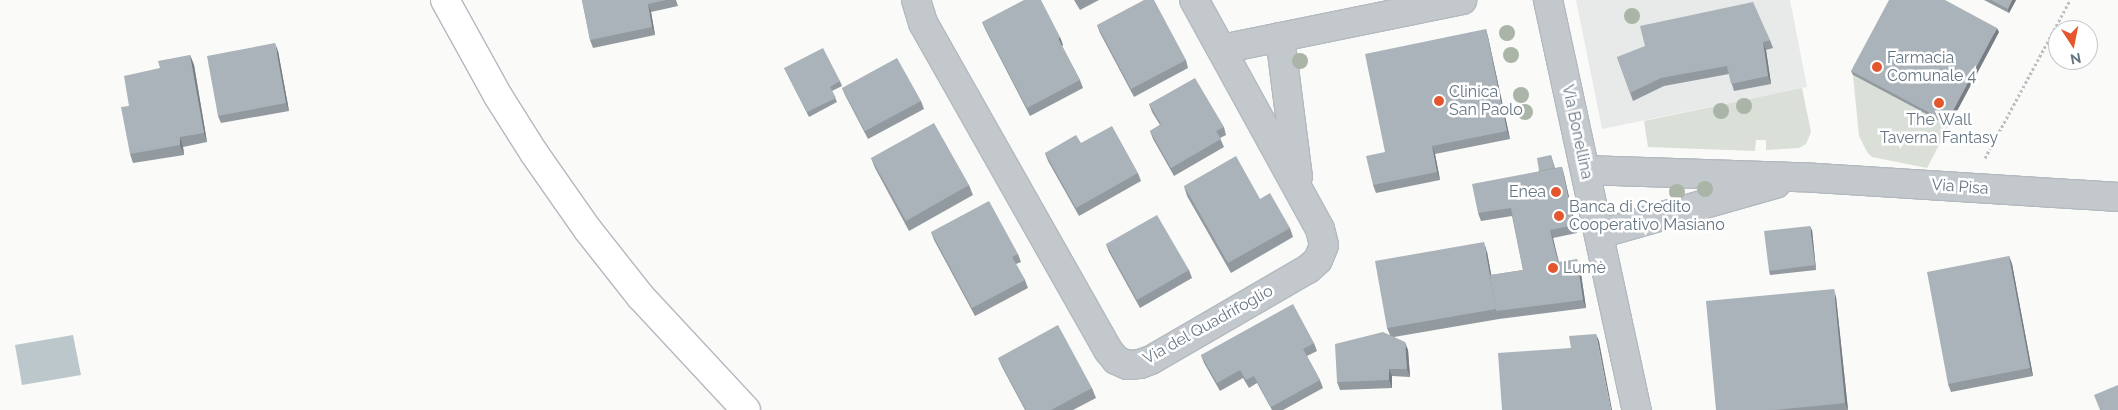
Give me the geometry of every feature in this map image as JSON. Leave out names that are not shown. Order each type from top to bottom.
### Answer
[{"type":"main road","points":[[445,0],[498,96],[534,154],[588,230],[640,297],[746,410]]},
{"type":"street","name":"Via del Quadrifoglio","points":[[916,0],[923,23],[1108,350],[1116,360],[1127,365],[1140,364],[1151,360],[1313,265],[1322,254],[1324,246],[1320,229],[1194,0]]},
{"type":"street","points":[[1222,49],[1462,0]]},
{"type":"street","name":"Via Bonellina","points":[[1548,0],[1637,410]]},
{"type":"street","points":[[1280,37],[1301,194]]},
{"type":"street","name":"Via Pisa","points":[[1585,170],[1801,177],[2118,197]]},
{"type":"street","name":"Via Pisa","points":[[1599,234],[1801,177]]},
{"type":"path","points":[[1969,188],[2070,0]]},
{"type":"shaded area","points":[[1576,0],[1790,0],[1807,87],[1602,129]]},
{"type":"shaded area","points":[[1853,75],[1949,126],[1927,168],[1872,157],[1867,152],[1859,136]]},
{"type":"shaded area","points":[[1802,88],[1811,132],[1806,144],[1799,148],[1766,150],[1766,140],[1756,140],[1755,151],[1648,147],[1644,121]]},
{"type":"shaded area","points":[[73,335],[81,375],[22,385],[15,345]]},
{"type":"building","points":[[582,0],[666,0],[648,4],[652,27],[590,40]]},
{"type":"building","points":[[1024,0],[1041,0],[1080,80],[1027,108],[982,22]]},
{"type":"building","points":[[1144,0],[1154,0],[1186,60],[1131,89],[1097,25]]},
{"type":"building","points":[[1889,0],[1945,0],[1997,28],[1947,122],[1851,71]]},
{"type":"building","points":[[1991,0],[2012,0],[2008,9]]},
{"type":"building","points":[[1753,2],[1770,40],[1763,42],[1768,76],[1731,84],[1727,66],[1661,78],[1630,93],[1617,57],[1645,46],[1640,26]]},
{"type":"building","name":"Clinica San Paolo","points":[[1486,29],[1507,131],[1432,146],[1437,172],[1373,185],[1366,156],[1385,152],[1365,54]]},
{"type":"building","points":[[275,43],[286,103],[218,116],[207,56]]},
{"type":"building","points":[[823,48],[840,81],[830,87],[836,98],[807,112],[784,68]]},
{"type":"building","points":[[190,55],[204,133],[180,137],[180,145],[130,154],[121,107],[129,106],[124,76],[160,68],[158,61]]},
{"type":"building","points":[[897,58],[921,101],[865,131],[842,88]]},
{"type":"building","points":[[1195,78],[1224,127],[1216,131],[1221,139],[1171,168],[1150,131],[1161,124],[1149,104]]},
{"type":"building","points":[[934,123],[969,185],[906,221],[871,158]]},
{"type":"building","points":[[1112,126],[1138,173],[1076,208],[1045,153],[1076,135],[1081,143]]},
{"type":"building","points":[[1551,155],[1554,168],[1539,171],[1537,158]]},
{"type":"building","points":[[1236,156],[1260,199],[1270,193],[1290,228],[1228,263],[1184,186]]},
{"type":"building","points":[[1562,167],[1574,225],[1550,230],[1558,262],[1577,259],[1583,300],[1496,311],[1490,275],[1523,270],[1511,208],[1478,213],[1472,184]]},
{"type":"building","points":[[989,201],[1018,254],[1012,257],[1025,280],[972,308],[931,232]]},
{"type":"building","points":[[1157,215],[1189,270],[1137,300],[1106,244]]},
{"type":"building","points":[[1810,226],[1815,265],[1769,271],[1764,231]]},
{"type":"building","points":[[1484,242],[1496,309],[1387,328],[1375,261]]},
{"type":"building","points":[[2009,256],[2030,368],[1948,384],[1927,272]]},
{"type":"building","points":[[1834,289],[1845,403],[1775,410],[1716,410],[1706,301]]},
{"type":"building","points":[[1293,304],[1314,343],[1303,349],[1320,380],[1271,407],[1254,376],[1246,380],[1240,370],[1217,383],[1201,355]]},
{"type":"building","points":[[1058,325],[1092,388],[1051,410],[1026,410],[998,358]]},
{"type":"building","points":[[1383,332],[1405,342],[1407,369],[1389,369],[1389,380],[1337,382],[1335,344]]},
{"type":"building","points":[[1596,334],[1611,410],[1502,410],[1498,353],[1571,348],[1569,336]]},
{"type":"building","points":[[2118,385],[2118,410],[2100,410],[2094,395]]},
{"type":"place","name":"Farmacia Comunale 4","points":[[1877,67]]},
{"type":"place","name":"Clinica San Paolo","points":[[1439,101]]},
{"type":"place","name":"The Wall Taverna Fantasy","points":[[1939,103]]},
{"type":"place","name":"Enea","points":[[1556,192]]},
{"type":"place","name":"Banca di Credito Cooperativo Masiano","points":[[1559,216]]},
{"type":"place","name":"Lumè","points":[[1553,268]]}]
